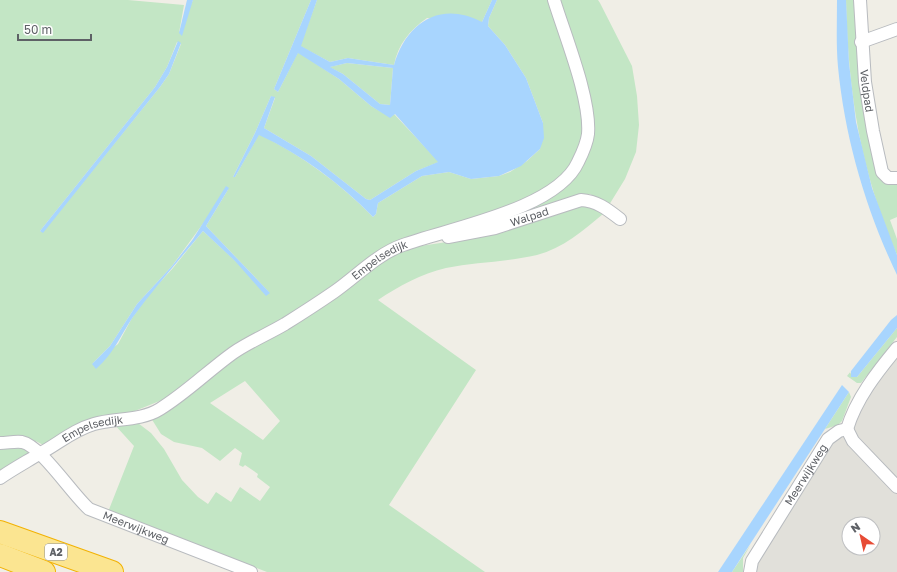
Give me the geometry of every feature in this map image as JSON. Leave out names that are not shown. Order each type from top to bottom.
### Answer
[{"type":"highway","name":"A2","points":[[0,532],[112,572]]},
{"type":"highway","name":"A2","points":[[0,555],[44,572]]},
{"type":"street","name":"Empelsedijk","points":[[0,478],[16,466],[41,454],[71,433],[95,424],[158,411],[235,351],[285,324],[336,291],[375,260],[401,245],[477,222],[543,196],[565,180],[578,163],[588,136],[587,110],[554,0]]},
{"type":"street","name":"Veldpad","points":[[860,0],[864,82],[873,131],[882,172],[893,178]]},
{"type":"street","points":[[861,42],[897,29]]},
{"type":"street","name":"Walpad","points":[[433,236],[448,237],[495,228],[581,200],[592,201],[603,206],[620,219]]},
{"type":"street","points":[[897,348],[878,370],[851,416],[847,429],[853,441],[897,487]]},
{"type":"street","name":"Meerwijkweg","points":[[750,572],[752,561],[828,439],[838,431],[847,429]]},
{"type":"street","points":[[0,443],[22,442],[41,454]]},
{"type":"street","name":"Meerwijkweg","points":[[41,454],[77,498],[89,509],[251,572]]},
{"type":"shaded area","points":[[897,348],[897,572],[753,572],[842,424]]},
{"type":"green space","points":[[0,0],[128,0],[184,5],[179,33],[193,0],[311,0],[274,89],[278,92],[298,52],[339,79],[371,106],[390,117],[394,114],[439,162],[416,171],[370,200],[366,199],[311,156],[264,128],[275,98],[271,96],[255,133],[233,177],[235,177],[259,134],[290,151],[334,181],[373,217],[376,214],[378,203],[422,176],[449,172],[471,179],[499,176],[510,172],[527,161],[540,149],[543,123],[526,78],[505,45],[488,26],[489,18],[497,0],[551,0],[583,101],[584,136],[569,171],[527,200],[425,233],[342,279],[162,400],[46,447],[30,439],[0,437]],"holes":[[[177,42],[181,44],[169,74],[160,87],[43,232],[40,231],[155,87],[167,67]],[[229,188],[206,226],[270,293],[203,231],[151,292],[132,318],[118,344],[92,364],[110,346],[137,304],[172,266]]]},
{"type":"green space","points":[[317,0],[492,0],[482,22],[427,18],[415,27],[406,38],[398,50],[394,65],[348,58],[330,62],[300,46]]},
{"type":"green space","points":[[559,0],[598,0],[632,66],[637,96],[639,125],[636,152],[625,179],[609,205],[590,194],[576,195],[540,209],[496,221],[543,202],[561,190],[579,172],[589,145]]},
{"type":"green space","points":[[846,0],[857,0],[878,172],[897,181],[897,217],[890,220],[897,239],[897,255],[884,223],[874,192],[858,130],[850,67]]},
{"type":"green space","points":[[347,63],[393,68],[390,105],[380,104],[343,74],[329,67]]},
{"type":"green space","points":[[588,203],[603,214],[572,238],[546,252],[503,261],[446,268],[410,281],[378,300],[476,370],[389,505],[485,572],[267,572],[108,512],[134,446],[114,424],[134,420],[151,433],[164,449],[182,480],[198,497],[208,504],[216,492],[231,502],[240,487],[260,501],[270,487],[257,477],[258,474],[245,465],[243,467],[239,465],[242,453],[235,448],[220,461],[202,448],[174,442],[161,434],[151,418],[253,345],[383,259],[407,248],[467,239]],"holes":[[[245,381],[280,421],[263,440],[210,403]]]},
{"type":"green space","points":[[897,328],[897,337],[861,383],[857,383],[847,376],[851,371],[850,373],[857,377]]},
{"type":"green space","points":[[849,392],[851,397],[842,421],[838,425],[825,429]]},
{"type":"green space","points":[[18,445],[28,451],[30,456],[0,474],[0,447]]},
{"type":"green space","points":[[751,544],[743,558],[743,572],[732,572]]},
{"type":"water","points":[[187,0],[193,0],[182,36],[179,33]]},
{"type":"water","points":[[311,0],[317,0],[301,46],[330,62],[348,58],[394,65],[407,37],[416,27],[427,20],[439,15],[452,14],[467,16],[482,22],[492,0],[497,0],[489,18],[488,26],[505,45],[526,78],[543,123],[544,138],[540,149],[521,166],[499,176],[471,179],[449,172],[422,176],[378,203],[376,214],[373,217],[334,181],[290,151],[259,135],[235,177],[233,177],[255,133],[271,96],[275,97],[264,128],[311,156],[366,199],[370,200],[416,171],[438,162],[395,114],[390,118],[371,106],[339,79],[298,53],[278,92],[274,89]],"holes":[[[347,63],[393,68],[390,105],[380,104],[343,74],[330,67]]]},
{"type":"water","points":[[837,0],[846,0],[849,63],[856,122],[872,188],[897,255],[897,275],[876,225],[858,174],[846,121],[838,67]]},
{"type":"water","points":[[178,41],[181,43],[169,74],[160,87],[43,233],[40,231],[155,87],[167,67]]},
{"type":"water","points":[[226,186],[229,188],[206,226],[270,293],[266,296],[235,261],[203,231],[141,306],[113,350],[103,363],[96,369],[92,364],[110,346],[137,304],[172,266],[193,239]]},
{"type":"water","points":[[897,315],[897,328],[857,377],[851,377],[851,371],[891,320]]},
{"type":"water","points":[[842,385],[849,392],[732,572],[718,572]]}]
